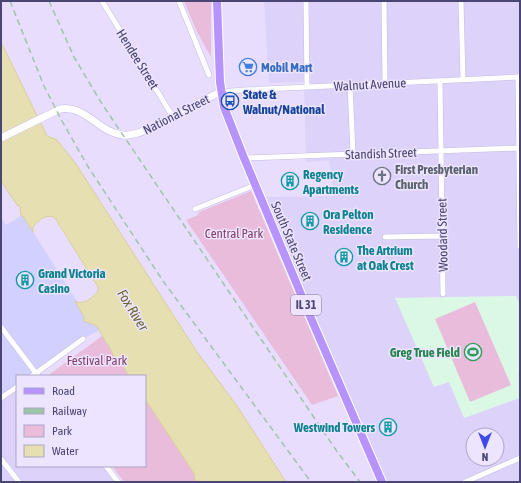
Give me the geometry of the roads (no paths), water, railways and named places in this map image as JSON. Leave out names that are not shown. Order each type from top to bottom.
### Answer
[{"type":"main road","name":"South State Street","points":[[217,1],[221,92],[224,107],[255,185],[382,482]]},
{"type":"street","name":"Hendee Street","points":[[102,1],[173,117]]},
{"type":"street","points":[[179,1],[209,75]]},
{"type":"street","points":[[306,1],[307,87]]},
{"type":"street","points":[[384,1],[386,83]]},
{"type":"street","points":[[461,1],[463,80]]},
{"type":"street","points":[[519,77],[520,247]]},
{"type":"street","name":"Walnut Avenue","points":[[221,92],[232,90],[519,77]]},
{"type":"street","name":"Woodard Street","points":[[440,81],[443,294]]},
{"type":"street","points":[[350,85],[352,154]]},
{"type":"street","name":"National Street","points":[[1,138],[60,109],[67,108],[79,111],[112,133],[127,136],[145,131],[221,92]]},
{"type":"street","name":"Standish Street","points":[[244,158],[519,148]]},
{"type":"street","points":[[195,209],[255,185]]},
{"type":"street","points":[[386,238],[442,236]]},
{"type":"street","points":[[1,327],[35,375],[82,339]]},
{"type":"street","points":[[1,398],[16,387]]},
{"type":"street","points":[[464,482],[475,480],[520,458]]},
{"type":"street","points":[[1,459],[19,482]]},
{"type":"street","points":[[107,467],[118,482]]},
{"type":"water","name":"Fox River","points":[[1,42],[47,136],[57,140],[76,164],[197,352],[237,406],[286,482],[198,482],[194,479],[195,475],[146,401],[146,375],[128,375],[122,364],[114,356],[97,326],[84,321],[84,317],[75,301],[81,303],[88,300],[98,291],[98,287],[55,218],[49,216],[43,218],[33,227],[33,232],[23,216],[21,216],[20,206],[17,205],[1,181]]},
{"type":"railway","points":[[10,1],[44,86],[87,165],[163,281],[311,482]]},
{"type":"railway","points":[[49,1],[74,57],[102,104],[336,450],[360,482]]},
{"type":"place","name":"Mobil Mart","points":[[248,67]]},
{"type":"place","name":"State & Walnut/National","points":[[230,101]]},
{"type":"place","name":"First Presbyterian Church","points":[[382,176]]},
{"type":"place","name":"Regency Apartments","points":[[290,181]]},
{"type":"place","name":"Ora Pelton Residence","points":[[310,221]]},
{"type":"place","name":"The Artrium at Oak Crest","points":[[344,257]]},
{"type":"place","name":"Grand Victoria Casino","points":[[25,280]]},
{"type":"place","name":"Greg True Field","points":[[473,352]]},
{"type":"place","name":"Westwind Towers","points":[[388,427]]},
{"type":"park label","name":"Central Park","points":[[234,233]]},
{"type":"park label","name":"Festival Park","points":[[97,360]]}]
